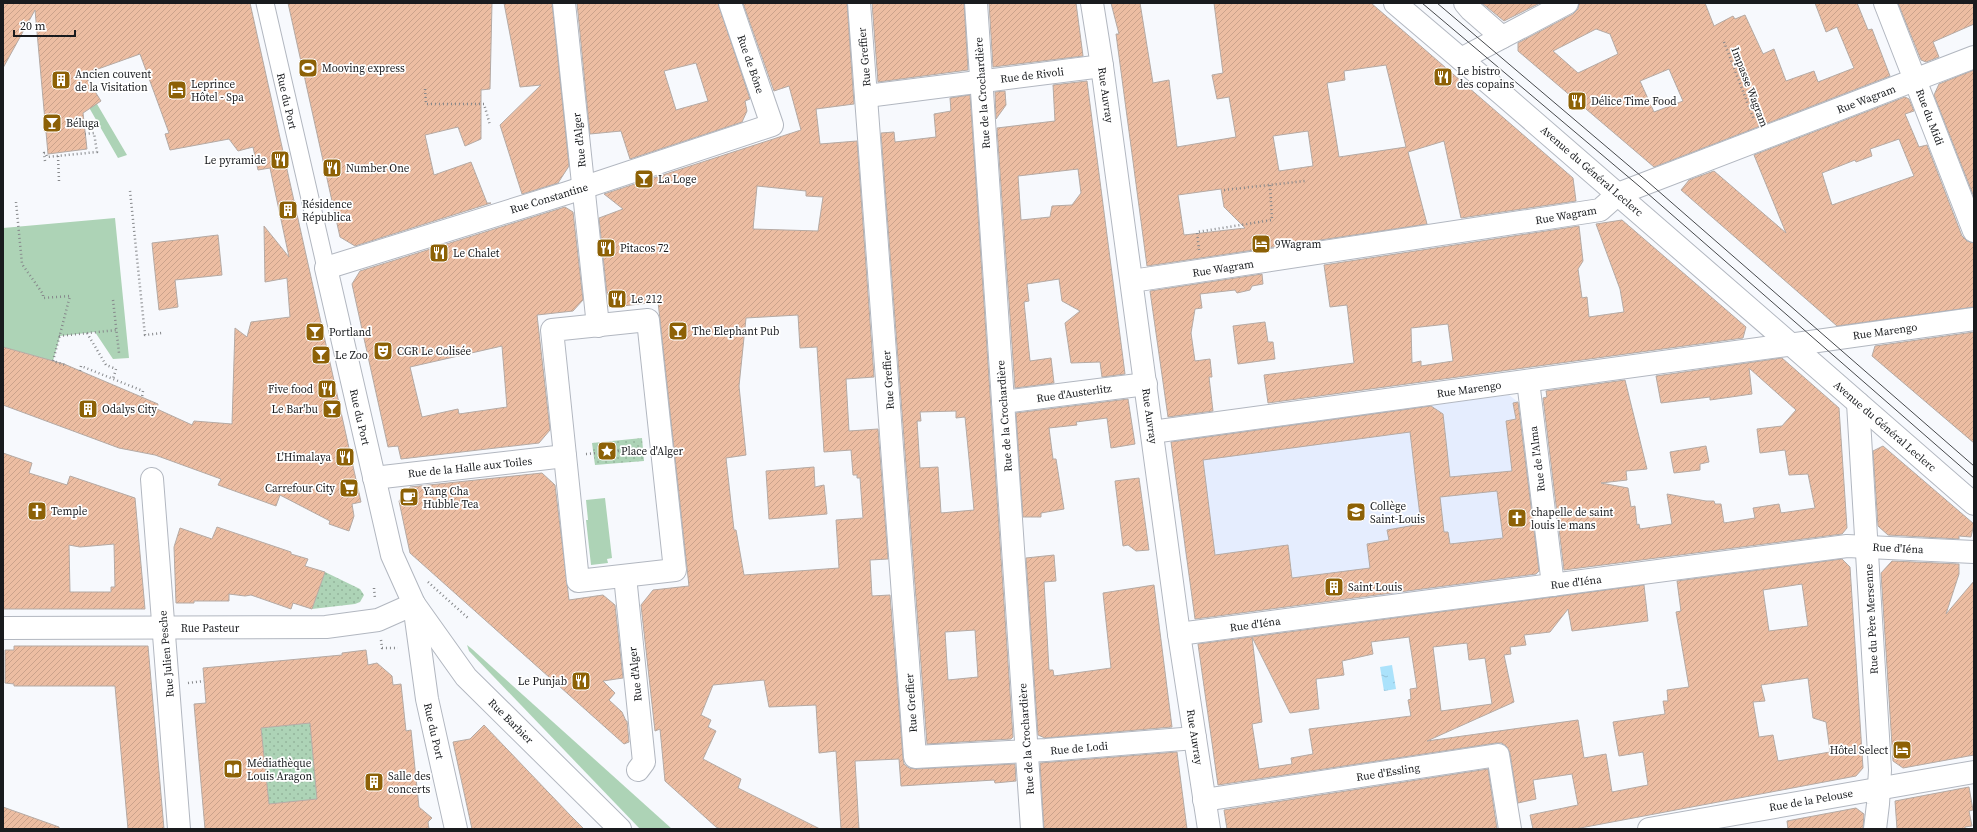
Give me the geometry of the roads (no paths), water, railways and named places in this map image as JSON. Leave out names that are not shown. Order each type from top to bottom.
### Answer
[{"type":"street","name":"Rue du Port","points":[[265,3],[392,555],[414,604],[427,699],[456,829]]},
{"type":"street","name":"Rue d'Alger","points":[[564,3],[598,326]]},
{"type":"street","name":"Rue de Bône","points":[[730,3],[772,125]]},
{"type":"street","name":"Rue Greffier","points":[[859,3],[915,757]]},
{"type":"street","name":"Rue de la Crochardière","points":[[976,3],[1032,829]]},
{"type":"street","name":"Rue Auvray","points":[[1092,3],[1132,281],[1179,634],[1209,829]]},
{"type":"street","name":"Avenue du Général Leclerc","points":[[1395,3],[1618,194],[1974,504]]},
{"type":"street","points":[[1465,3],[1470,10],[1502,37]]},
{"type":"street","points":[[1461,59],[1567,3]]},
{"type":"street","name":"Rue du Midi","points":[[1885,3],[1974,231]]},
{"type":"street","name":"Rue Wagram","points":[[1132,281],[1600,210],[1618,194],[1974,57]]},
{"type":"street","name":"Rue de Rivoli","points":[[867,96],[1102,66]]},
{"type":"street","name":"Rue Constantine","points":[[326,268],[584,188],[772,125]]},
{"type":"street","name":"Rue Marengo","points":[[1152,432],[1974,319]]},
{"type":"street","points":[[648,320],[675,570],[578,581],[552,330],[598,326],[648,320]]},
{"type":"street","name":"Rue de l'Alma","points":[[1528,381],[1553,585]]},
{"type":"street","name":"Rue d'Austerlitz","points":[[1003,402],[1146,384]]},
{"type":"street","name":"Rue du Père Mersenne","points":[[1858,403],[1880,787],[1875,829]]},
{"type":"street","name":"Rue de la Halle aux Toiles","points":[[374,478],[565,456]]},
{"type":"street","name":"Rue Julien Pesche","points":[[152,479],[179,829]]},
{"type":"street","name":"Rue d'Iéna","points":[[1179,634],[1847,546],[1974,552]]},
{"type":"street","name":"Rue d'Alger","points":[[625,576],[641,766]]},
{"type":"street","name":"Rue Pasteur","points":[[3,628],[326,627],[378,620],[414,604]]},
{"type":"street","name":"Rue Barbier","points":[[414,604],[466,677],[620,829]]},
{"type":"street","name":"Rue de Lodi","points":[[915,757],[1026,751],[1195,738]]},
{"type":"street","name":"Rue d'Essling","points":[[1204,800],[1498,755],[1510,829]]},
{"type":"street","name":"Rue de la Pelouse","points":[[1649,829],[1880,787],[1974,772]]},
{"type":"water","points":[[1392,665],[1396,689],[1384,691],[1380,667]]},
{"type":"tram line","points":[[1422,3],[1639,186],[1974,478]]},
{"type":"tram line","points":[[1437,3],[1648,182],[1974,466]]},
{"type":"place","name":"Mooving express","points":[[308,68]]},
{"type":"place","name":"Le bistro des copains","points":[[1443,77]]},
{"type":"place","name":"Ancien couvent de la Visitation","points":[[61,80]]},
{"type":"place","name":"Leprince Hôtel - Spa","points":[[177,90]]},
{"type":"place","name":"Délice Time Food","points":[[1577,101]]},
{"type":"place","name":"Béluga","points":[[52,123]]},
{"type":"place","name":"Le pyramide","points":[[280,160]]},
{"type":"place","name":"Number One","points":[[332,168]]},
{"type":"place","name":"La Loge","points":[[644,179]]},
{"type":"place","name":"Résidence Républica","points":[[288,210]]},
{"type":"place","name":"9Wagram","points":[[1261,244]]},
{"type":"place","name":"Pitacos 72","points":[[606,248]]},
{"type":"place","name":"Le Chalet","points":[[439,253]]},
{"type":"place","name":"Le 212","points":[[617,299]]},
{"type":"place","name":"The Elephant Pub","points":[[678,331]]},
{"type":"place","name":"Portland","points":[[315,332]]},
{"type":"place","name":"CGR Le Colisée","points":[[383,351]]},
{"type":"place","name":"Le Zoo","points":[[321,355]]},
{"type":"place","name":"Five food","points":[[327,389]]},
{"type":"place","name":"Odalys City","points":[[88,409]]},
{"type":"place","name":"Le Bar'bu","points":[[332,409]]},
{"type":"place","name":"Place d'Alger","points":[[607,451]]},
{"type":"place","name":"L'Himalaya","points":[[345,457]]},
{"type":"place","name":"Carrefour City","points":[[349,488]]},
{"type":"place","name":"Yang Cha Hubble Tea","points":[[409,497]]},
{"type":"place","name":"Temple","points":[[37,511]]},
{"type":"place","name":"Collège Saint-Louis","points":[[1356,512]]},
{"type":"place","name":"chapelle de saint louis le mans","points":[[1517,518]]},
{"type":"place","name":"Saint Louis","points":[[1334,587]]},
{"type":"place","name":"Le Punjab","points":[[581,681]]},
{"type":"place","name":"Hôtel Select","points":[[1902,750]]},
{"type":"place","name":"Médiathèque Louis Aragon","points":[[233,769]]},
{"type":"place","name":"Salle des concerts","points":[[374,782]]}]
